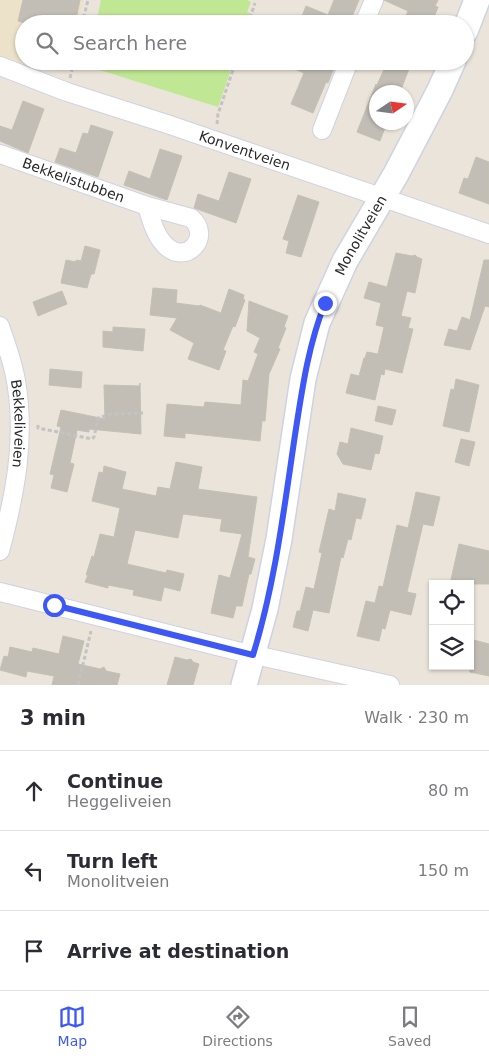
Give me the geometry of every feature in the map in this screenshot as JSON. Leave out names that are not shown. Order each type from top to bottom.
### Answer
[{"type":"street","points":[[368,15],[374,0]]},
{"type":"street","points":[[471,15],[477,0]]},
{"type":"street","name":"Konventveien","points":[[0,66],[67,92],[216,140],[489,234]]},
{"type":"street","points":[[322,130],[345,70]]},
{"type":"street","name":"Monolitveien","points":[[244,685],[266,609],[279,539],[303,379],[317,323],[336,279],[401,165],[449,70]]},
{"type":"street","name":"Bekkelistubben","points":[[0,154],[147,206]]},
{"type":"street","name":"Bekkeliveien","points":[[0,326],[16,380],[20,416],[18,470],[0,551]]},
{"type":"street","points":[[0,592],[253,655],[390,685]]},
{"type":"path","points":[[84,15],[88,0]]},
{"type":"path","points":[[251,15],[255,3]]},
{"type":"path","points":[[70,79],[72,70]]},
{"type":"path","points":[[216,140],[218,114],[233,70]]},
{"type":"path","points":[[36,419],[38,428],[90,439],[94,437],[98,418],[111,414],[143,413]]},
{"type":"path","points":[[78,685],[95,616]]},
{"type":"shaded area","points":[[0,0],[84,0],[80,15],[15,15],[15,61],[0,57]]},
{"type":"shaded area","points":[[54,70],[68,70],[67,73]]},
{"type":"green space","points":[[101,0],[247,0],[251,2],[247,12],[250,13],[249,15],[98,15]]},
{"type":"green space","points":[[100,70],[231,70],[218,107]]},
{"type":"building","points":[[23,0],[80,0],[77,15],[19,15]]},
{"type":"building","points":[[334,0],[359,0],[353,15],[328,15]]},
{"type":"building","points":[[384,0],[438,0],[435,6],[438,7],[435,15],[406,15],[408,11]]},
{"type":"building","points":[[306,6],[328,15],[303,15]]},
{"type":"building","points":[[297,70],[333,70],[313,113],[291,104],[304,73]]},
{"type":"building","points":[[384,70],[409,70],[403,85],[377,85]]},
{"type":"building","points":[[23,101],[44,109],[28,153],[0,141],[0,126],[12,130]]},
{"type":"building","points":[[369,102],[369,130],[384,130],[380,141],[357,132]]},
{"type":"building","points":[[91,125],[113,132],[98,177],[55,162],[60,148],[76,153],[83,133],[88,134]]},
{"type":"building","points":[[160,149],[182,156],[167,200],[124,185],[129,171],[150,179]]},
{"type":"building","points":[[476,157],[489,162],[489,204],[459,193],[464,178],[468,179]]},
{"type":"building","points":[[229,172],[251,179],[236,223],[194,208],[198,194],[219,201]]},
{"type":"building","points":[[298,195],[319,202],[301,257],[286,253],[289,241],[283,239]]},
{"type":"building","points":[[85,246],[100,250],[94,274],[91,274],[87,288],[61,283],[66,260],[81,261]]},
{"type":"building","points":[[396,253],[415,255],[422,259],[415,293],[407,291],[401,316],[411,318],[408,328],[413,329],[402,373],[385,369],[384,375],[381,374],[375,400],[346,393],[351,374],[359,376],[367,352],[378,354],[384,327],[376,325],[381,303],[364,298],[369,282],[387,287]]},
{"type":"building","points":[[484,260],[489,260],[489,307],[485,306],[470,350],[444,345],[449,329],[457,331],[462,317],[470,320]]},
{"type":"building","points":[[153,288],[177,290],[176,303],[200,305],[221,313],[229,289],[244,295],[243,299],[245,300],[235,327],[233,326],[223,350],[226,351],[219,370],[188,359],[194,343],[170,330],[177,318],[150,315]]},
{"type":"building","points":[[62,291],[67,304],[38,316],[33,302]]},
{"type":"building","points":[[249,301],[288,316],[284,327],[286,328],[278,348],[280,349],[269,374],[265,421],[262,421],[260,441],[185,433],[185,438],[164,436],[167,404],[204,407],[205,402],[241,405],[243,380],[248,381],[258,354],[254,352],[260,338],[247,331]]},
{"type":"building","points":[[113,327],[145,329],[143,351],[103,347],[103,331],[113,332]]},
{"type":"building","points":[[50,369],[82,372],[81,388],[49,385]]},
{"type":"building","points":[[456,379],[479,385],[469,432],[443,426],[451,389],[454,390]]},
{"type":"building","points":[[140,383],[141,434],[89,429],[89,432],[77,430],[70,463],[74,464],[67,492],[51,488],[54,475],[50,474],[61,427],[57,426],[61,410],[105,419],[104,385],[139,386]]},
{"type":"building","points":[[378,406],[396,410],[392,425],[375,421]]},
{"type":"building","points":[[351,428],[383,436],[379,454],[375,453],[371,470],[343,464],[337,454],[340,442],[348,444]]},
{"type":"building","points":[[461,439],[475,442],[469,466],[455,462]]},
{"type":"building","points":[[176,462],[202,467],[198,489],[257,497],[248,557],[255,559],[251,574],[249,574],[242,606],[236,606],[233,618],[211,613],[219,575],[230,578],[242,534],[220,531],[222,519],[183,514],[178,538],[135,530],[127,564],[166,573],[167,570],[184,574],[180,591],[164,587],[161,601],[133,595],[134,590],[108,585],[108,588],[85,582],[100,534],[114,537],[120,508],[92,501],[99,472],[103,473],[104,466],[126,472],[122,489],[156,496],[158,487],[170,489]]},
{"type":"building","points":[[416,492],[440,497],[433,526],[423,524],[407,592],[416,594],[411,615],[390,610],[385,629],[382,628],[379,641],[357,636],[366,601],[375,603],[379,586],[383,587],[397,525],[408,528]]},
{"type":"building","points":[[338,493],[366,499],[361,519],[356,518],[351,540],[348,539],[343,558],[341,557],[329,613],[313,610],[308,631],[293,627],[297,611],[300,611],[306,587],[314,589],[322,553],[319,552],[329,509],[335,511]]},
{"type":"building","points":[[459,544],[489,551],[489,584],[474,584],[474,580],[451,580]]},
{"type":"building","points":[[63,636],[84,641],[78,664],[100,669],[104,667],[106,671],[120,674],[117,685],[52,685],[54,676],[27,671],[26,677],[0,670],[4,656],[8,657],[10,647],[32,652],[33,648],[59,654]]},
{"type":"building","points":[[474,640],[489,644],[489,676],[470,672],[470,670],[474,670]]},
{"type":"building","points":[[175,657],[191,659],[199,664],[193,685],[167,685]]},
{"type":"route","points":[[54,605],[253,655],[266,609],[279,539],[303,379],[317,323],[325,303]]}]
